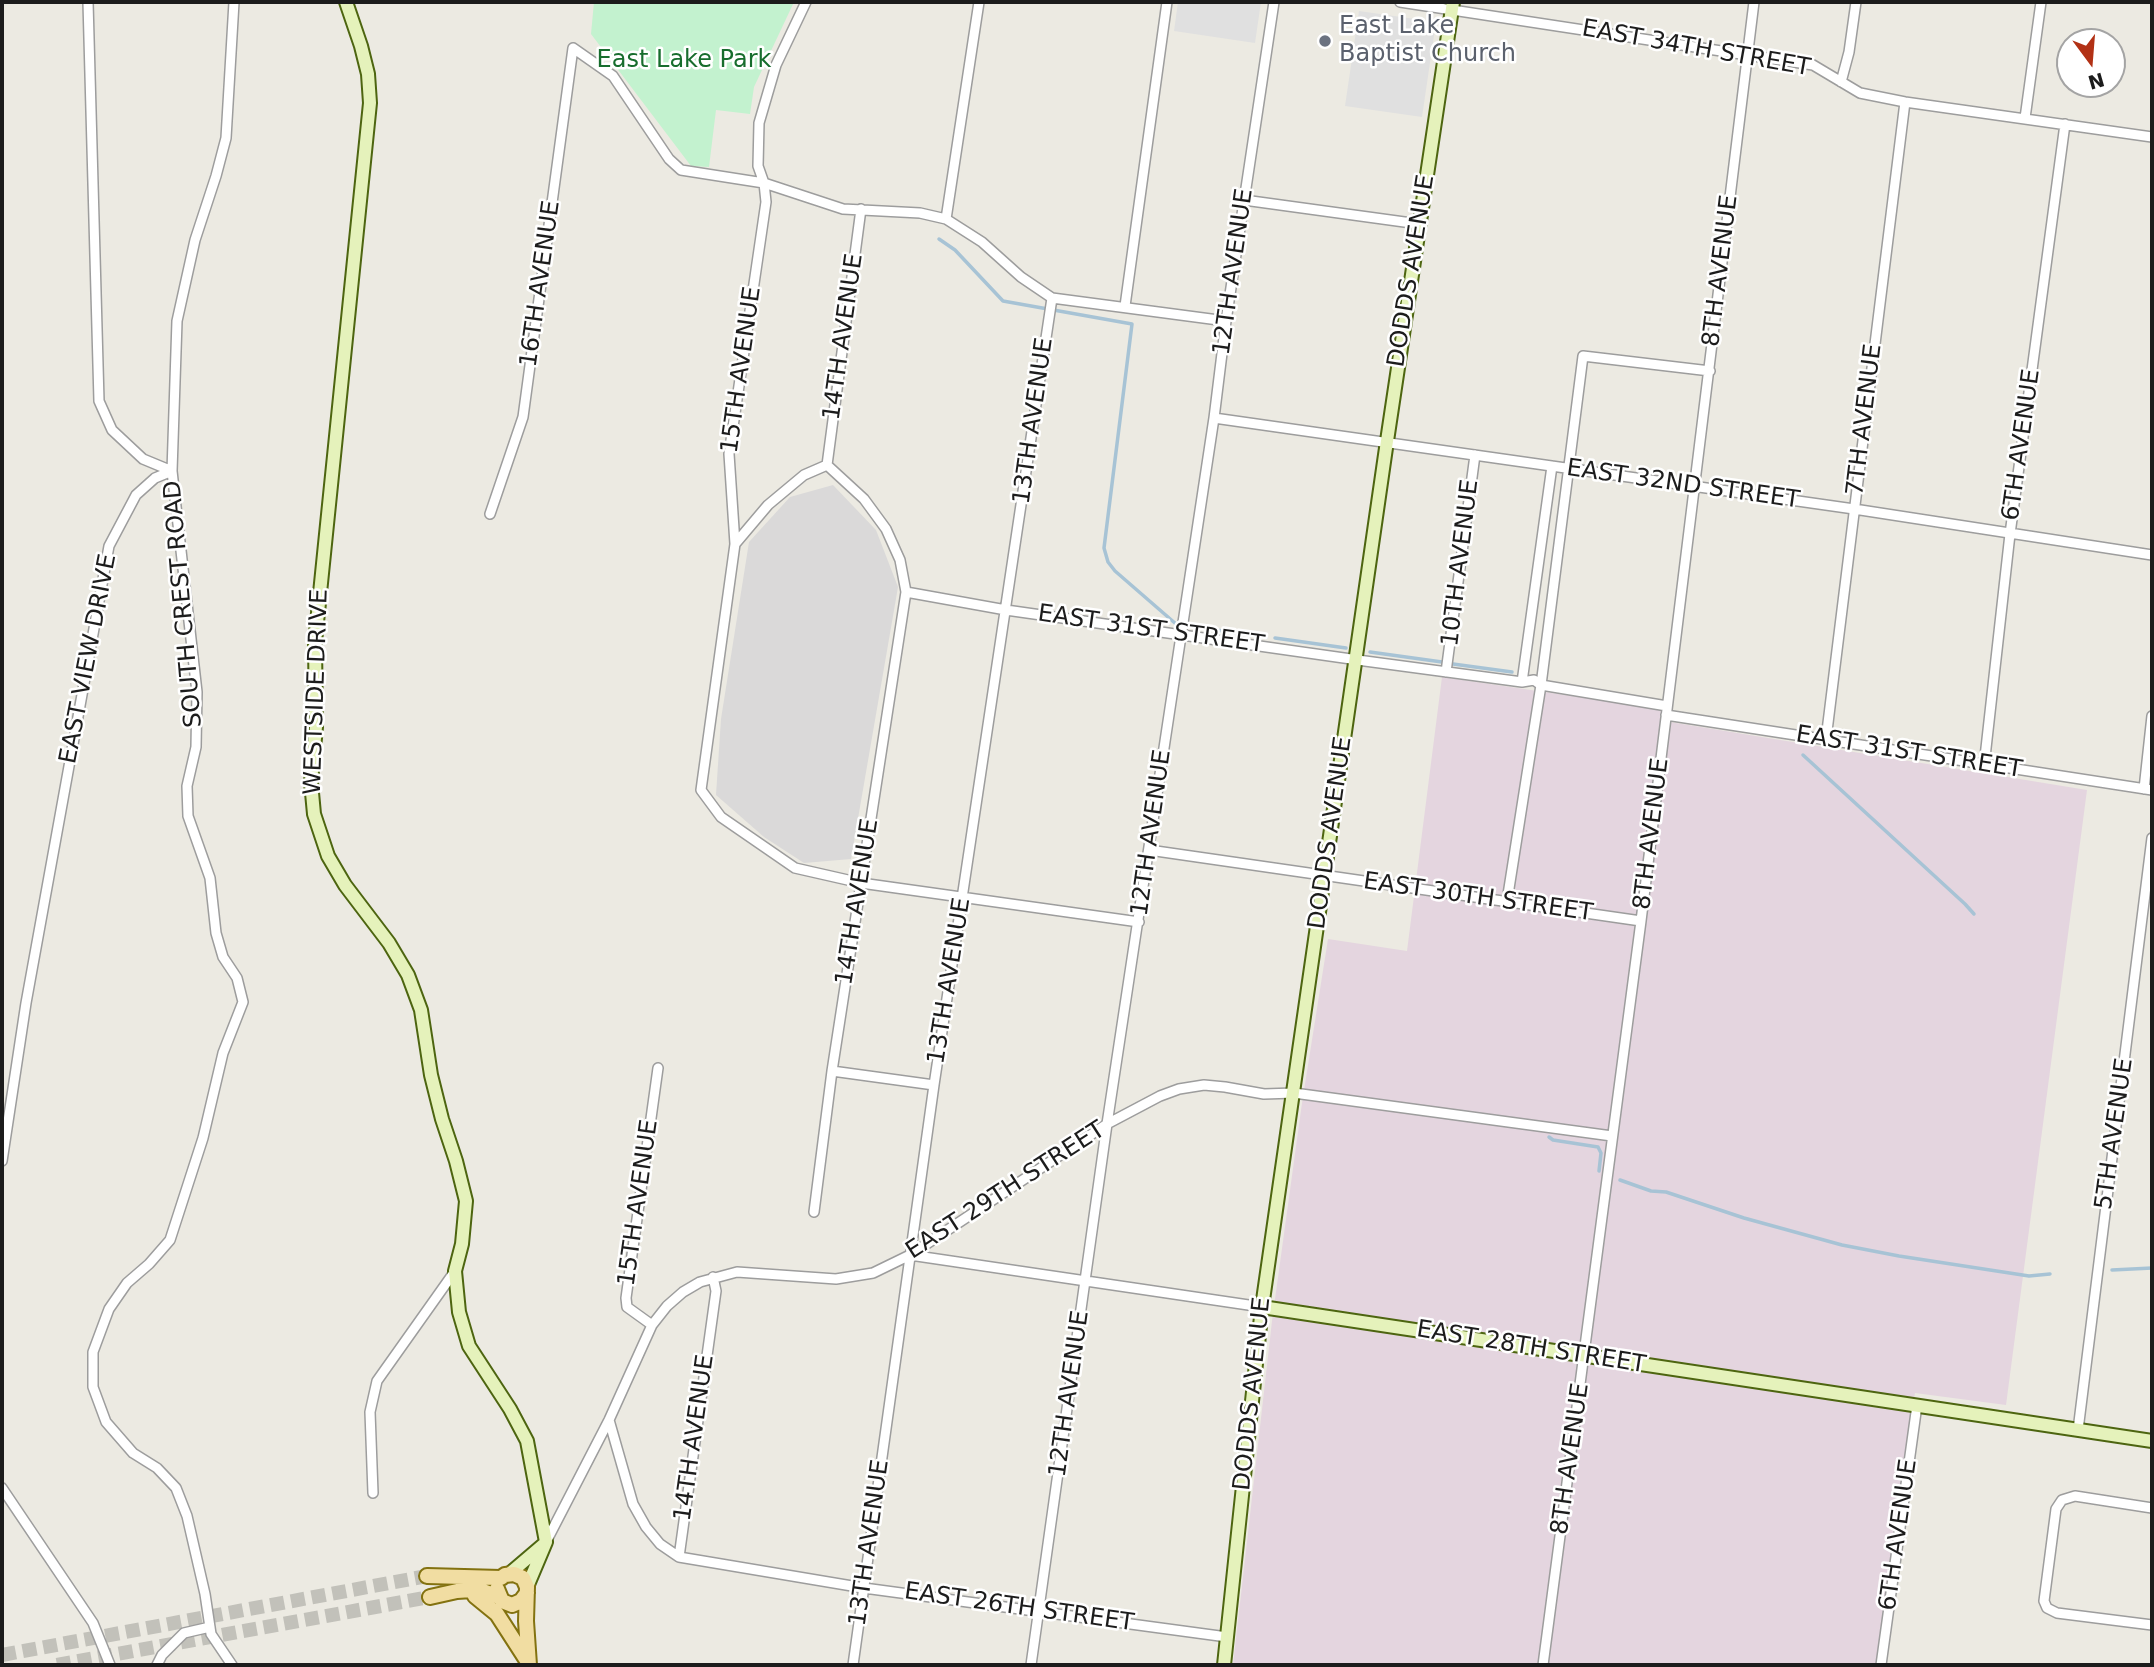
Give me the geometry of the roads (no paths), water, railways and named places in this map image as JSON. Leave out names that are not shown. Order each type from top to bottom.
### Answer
[{"type":"main road","points":[[427,1576],[514,1574],[523,1578],[527,1590],[528,1660]]},
{"type":"main road","points":[[505,1576],[496,1587],[528,1660]]},
{"type":"main road","points":[[430,1597],[472,1590],[483,1591],[517,1604],[525,1597],[527,1590]]},
{"type":"main road","points":[[472,1590],[475,1596],[497,1614],[528,1660]]},
{"type":"street","points":[[88,2],[99,401],[112,430],[144,459],[172,471]]},
{"type":"street","name":"SOUTH CREST ROAD","points":[[232,1665],[211,1634],[187,1516],[176,1488],[157,1468],[133,1453],[106,1422],[93,1387],[93,1352],[108,1309],[127,1283],[149,1264],[170,1240],[203,1138],[223,1054],[243,1002],[237,978],[222,957],[215,933],[210,878],[188,816],[187,786],[196,747],[197,692],[172,471],[177,321],[195,240],[226,138],[234,2]]},
{"type":"street","name":"WESTSIDE DRIVE","points":[[346,2],[368,74],[370,103],[315,642],[316,727],[311,782],[314,814],[328,856],[345,885],[389,943],[408,975],[421,1010],[436,1097],[466,1201],[462,1244],[455,1271],[459,1311],[469,1346],[510,1409],[527,1441],[546,1542]]},
{"type":"street","name":"15TH AVENUE","points":[[806,2],[776,65],[759,123],[758,166],[764,183],[766,202],[729,454],[735,544],[701,790],[721,817],[796,868],[860,883]]},
{"type":"street","points":[[946,219],[979,2]]},
{"type":"street","points":[[1125,306],[1167,2]]},
{"type":"street","name":"12TH AVENUE","points":[[1031,1665],[1107,1124],[1274,2]]},
{"type":"street","name":"EAST 34TH STREET","points":[[1400,2],[1452,5],[1812,65],[1860,93],[1905,102],[2152,137]]},
{"type":"street","name":"8TH AVENUE","points":[[1543,1665],[1641,922],[1754,2]]},
{"type":"street","points":[[1841,82],[1849,52],[1856,2]]},
{"type":"street","points":[[2025,118],[2041,2]]},
{"type":"street","name":"DODDS AVENUE","points":[[1224,1665],[1262,1307],[1452,5]]},
{"type":"street","name":"16TH AVENUE","points":[[489,514],[523,416],[573,48],[613,76],[669,159],[681,170],[764,183]]},
{"type":"street","name":"7TH AVENUE","points":[[1826,739],[1905,102]]},
{"type":"street","name":"6TH AVENUE","points":[[1984,766],[2010,534],[2066,124]]},
{"type":"street","points":[[764,183],[843,209],[920,213],[946,219],[982,242],[1021,277],[1052,298],[1226,321]]},
{"type":"street","points":[[1244,201],[1419,224]]},
{"type":"street","name":"14TH AVENUE","points":[[827,465],[861,209]]},
{"type":"street","name":"13TH AVENUE","points":[[853,1665],[934,1085],[1052,298]]},
{"type":"street","points":[[1507,901],[1541,685],[1583,356],[1710,371]]},
{"type":"street","name":"EAST 32ND STREET","points":[[1214,418],[1854,509],[2152,555]]},
{"type":"street","name":"10TH AVENUE","points":[[1447,672],[1475,455]]},
{"type":"street","points":[[735,544],[768,505],[804,475],[827,465],[863,499],[886,528],[900,560],[906,592]]},
{"type":"street","points":[[1522,682],[1552,466]]},
{"type":"street","name":"EAST VIEW DRIVE","points":[[2,1161],[26,1003],[109,546],[136,495],[155,478],[172,471]]},
{"type":"street","name":"14TH AVENUE","points":[[814,1212],[832,1071],[906,592]]},
{"type":"street","name":"EAST 31ST STREET","points":[[906,592],[1006,610],[1356,660],[1522,682],[1534,680],[1541,685],[1826,739],[2148,790]]},
{"type":"street","points":[[2148,790],[2152,716]]},
{"type":"street","name":"5TH AVENUE","points":[[2078,1430],[2152,838]]},
{"type":"street","name":"EAST 30TH STREET","points":[[1149,850],[1641,922]]},
{"type":"street","points":[[860,883],[1139,922]]},
{"type":"street","name":"15TH AVENUE","points":[[652,1325],[627,1307],[626,1298],[658,1068]]},
{"type":"street","points":[[832,1071],[934,1085]]},
{"type":"street","name":"EAST 29TH STREET","points":[[527,1590],[546,1542],[609,1420],[652,1325],[667,1306],[700,1282],[737,1272],[836,1279],[873,1273],[910,1255],[1107,1124],[1160,1096],[1203,1085],[1264,1094],[1294,1093],[1612,1136]]},
{"type":"street","name":"EAST 28TH STREET","points":[[910,1255],[2152,1441]]},
{"type":"street","points":[[373,1493],[370,1412],[377,1381],[455,1271]]},
{"type":"street","name":"14TH AVENUE","points":[[679,1557],[716,1291],[713,1277]]},
{"type":"street","name":"6TH AVENUE","points":[[1881,1665],[1917,1405]]},
{"type":"street","points":[[609,1420],[633,1504],[660,1544],[679,1557]]},
{"type":"street","points":[[2,1488],[93,1623],[110,1665]]},
{"type":"street","points":[[2152,1508],[2075,1496],[2062,1500],[2056,1509],[2044,1601],[2047,1608],[2057,1613],[2152,1625]]},
{"type":"street","name":"EAST 29TH STREET","points":[[505,1576],[546,1542]]},
{"type":"street","name":"EAST 26TH STREET","points":[[679,1557],[864,1588],[1227,1637]]},
{"type":"street","points":[[157,1665],[162,1655],[184,1633],[210,1627]]},
{"type":"waterway","points":[[939,239],[955,250],[1003,301],[1132,324],[1104,548],[1108,562],[1115,571],[1176,624]]},
{"type":"waterway","points":[[1194,627],[1266,637]]},
{"type":"waterway","points":[[1275,638],[1346,648]]},
{"type":"waterway","points":[[1370,652],[1442,662]]},
{"type":"waterway","points":[[1453,664],[1512,672]]},
{"type":"waterway","points":[[1803,755],[1974,914]]},
{"type":"waterway","points":[[1549,1137],[1553,1140],[1598,1147],[1601,1153],[1599,1171]]},
{"type":"waterway","points":[[1620,1180],[1842,1245],[2029,1276],[2050,1274]]},
{"type":"waterway","points":[[2112,1270],[2152,1268]]},
{"type":"tunnel","points":[[2,1655],[427,1576]]},
{"type":"tunnel","points":[[57,1665],[430,1597]]},
{"type":"place","name":"East Lake Baptist Church","points":[[1325,41]]},
{"type":"park label","name":"East Lake Park","points":[[684,61]]}]
